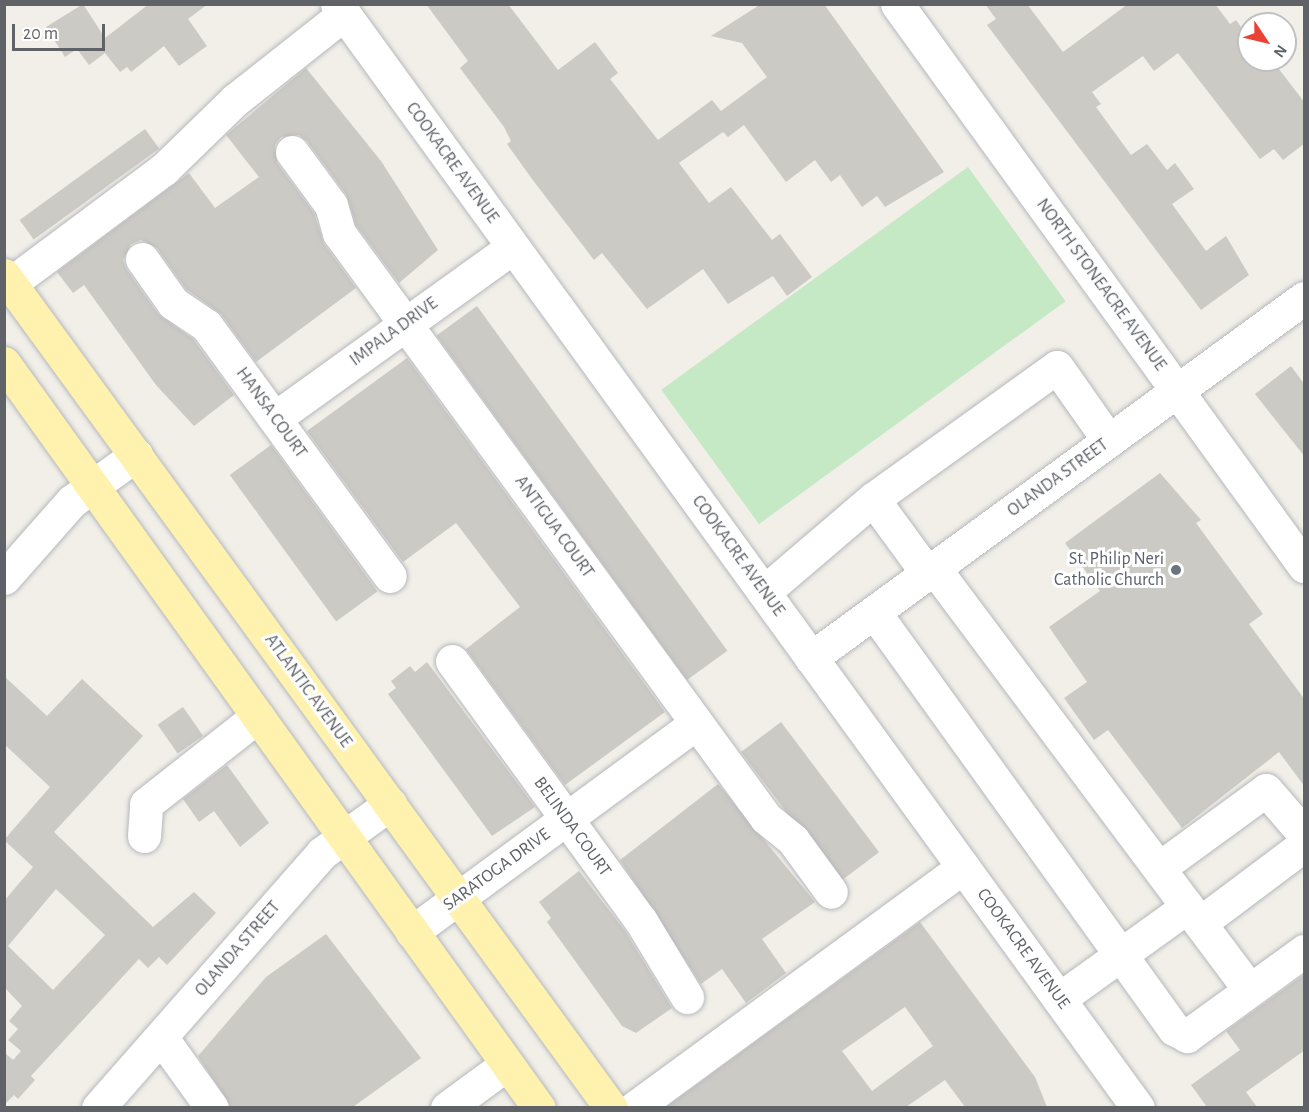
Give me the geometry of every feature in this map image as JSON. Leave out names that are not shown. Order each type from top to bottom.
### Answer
[{"type":"main road","name":"ATLANTIC AVENUE","points":[[8,279],[611,1107]]},
{"type":"main road","points":[[4,363],[539,1107]]},
{"type":"street","name":"NORTH STONEACRE AVENUE","points":[[897,4],[1305,566]]},
{"type":"street","name":"COOKACRE AVENUE","points":[[341,9],[1138,1107]]},
{"type":"street","points":[[8,279],[164,169],[235,100],[341,9]]},
{"type":"street","name":"ANTIGUA COURT","points":[[292,152],[331,205],[339,233],[766,818],[793,840],[831,892]]},
{"type":"street","name":"IMPALA DRIVE","points":[[274,418],[513,247]]},
{"type":"street","name":"HANSA COURT","points":[[142,260],[173,303],[206,325],[390,576]]},
{"type":"street","name":"OLANDA STREET","points":[[811,658],[1305,298]]},
{"type":"street","points":[[764,592],[873,499],[1056,367],[1109,441]]},
{"type":"street","points":[[4,578],[72,501],[136,455]]},
{"type":"street","points":[[873,499],[1159,868],[1249,989]]},
{"type":"street","points":[[874,612],[1174,1029],[1187,1036],[1249,989],[1305,951]]},
{"type":"street","name":"BELINDA COURT","points":[[452,661],[641,921],[687,997]]},
{"type":"street","points":[[144,836],[146,804],[258,716]]},
{"type":"street","name":"SARATOGA DRIVE","points":[[412,932],[697,723]]},
{"type":"street","points":[[1159,868],[1266,790],[1305,834]]},
{"type":"street","name":"OLANDA STREET","points":[[98,1107],[322,853],[390,804]]},
{"type":"street","points":[[1059,999],[1120,956],[1194,915],[1305,845]]},
{"type":"street","points":[[634,1107],[963,867]]},
{"type":"street","points":[[160,1037],[212,1107]]},
{"type":"street","points":[[447,1107],[507,1064]]},
{"type":"green space","points":[[968,167],[1066,301],[759,524],[661,390]]},
{"type":"building","points":[[83,4],[105,38],[149,4],[208,4],[188,19],[207,46],[179,66],[164,46],[131,72],[127,67],[120,72],[105,53],[89,65],[77,49],[65,57],[46,27]]},
{"type":"building","points":[[426,4],[508,4],[558,70],[595,42],[618,73],[610,79],[658,140],[712,100],[721,111],[767,77],[742,43],[711,36],[761,4],[824,4],[944,172],[885,207],[877,196],[862,207],[840,175],[831,182],[815,160],[786,182],[744,125],[728,137],[723,132],[679,163],[709,203],[731,187],[772,240],[780,234],[812,277],[787,296],[773,276],[728,304],[703,269],[647,309],[602,253],[594,260],[532,179],[507,144],[511,141],[504,127],[460,68],[468,61]]},
{"type":"building","points":[[985,4],[1027,4],[1063,52],[1128,4],[1215,4],[1230,24],[1236,20],[1237,72],[1281,72],[1305,103],[1305,143],[1283,160],[1274,149],[1260,159],[1178,53],[1154,71],[1143,56],[1092,92],[1101,104],[1096,107],[1131,155],[1147,144],[1167,170],[1175,163],[1194,189],[1172,204],[1206,251],[1226,236],[1249,275],[1201,310],[987,25],[996,19]]},
{"type":"building","points":[[306,68],[381,161],[438,250],[399,283],[356,225],[346,194],[307,141],[299,135],[281,137],[275,145],[277,163],[314,213],[324,244],[356,288],[256,362],[221,314],[186,289],[157,248],[141,240],[131,244],[123,260],[127,270],[158,314],[193,339],[234,395],[194,426],[156,385],[84,285],[73,293],[57,272],[189,173],[215,208],[259,177],[226,135]]},
{"type":"building","points":[[145,129],[159,148],[34,240],[20,220]]},
{"type":"building","points":[[477,306],[727,651],[687,680],[437,335]]},
{"type":"building","points":[[407,358],[665,712],[565,785],[466,649],[520,607],[456,523],[403,562],[307,431]]},
{"type":"building","points":[[1291,366],[1305,385],[1305,457],[1255,394]]},
{"type":"building","points":[[271,445],[377,591],[336,621],[230,475]]},
{"type":"building","points":[[1160,473],[1201,520],[1196,523],[1263,614],[1249,624],[1305,700],[1305,787],[1279,752],[1182,828],[1108,730],[1094,740],[1064,698],[1087,682],[1049,627],[1100,591],[1065,543]]},
{"type":"building","points":[[427,662],[535,807],[492,836],[388,694],[396,688],[391,681],[410,666],[415,672]]},
{"type":"building","points":[[4,676],[47,716],[82,679],[143,736],[54,832],[153,927],[194,892],[216,913],[167,965],[159,957],[148,968],[139,959],[31,1076],[35,1080],[18,1099],[14,1095],[4,1105],[4,1052],[13,1060],[21,1051],[8,1040],[18,1029],[9,1021],[22,1006],[4,987],[4,901],[33,867],[4,840],[50,787],[4,744]],"holes":[[[56,889],[105,935],[53,990],[8,946]]]},
{"type":"building","points":[[183,707],[203,736],[178,753],[158,725]]},
{"type":"building","points":[[781,722],[879,852],[839,882],[741,752]]},
{"type":"building","points":[[227,765],[269,823],[240,847],[214,811],[199,822],[183,799]]},
{"type":"building","points":[[718,784],[815,902],[762,939],[786,973],[746,1003],[722,969],[701,984],[620,860]]},
{"type":"building","points":[[579,871],[625,931],[672,1008],[636,1033],[622,1026],[547,922],[551,918],[539,902]]},
{"type":"building","points":[[920,922],[1035,1077],[1047,1107],[965,1107],[945,1080],[906,1107],[666,1107]],"holes":[[[905,1007],[933,1046],[872,1091],[842,1051]]]},
{"type":"building","points":[[326,934],[421,1058],[353,1107],[231,1107],[198,1056],[266,977]]},
{"type":"building","points":[[1305,974],[1305,1050],[1246,1092],[1257,1107],[1207,1107],[1191,1085],[1240,1050],[1226,1031]]},
{"type":"place","name":"St. Philip Neri Catholic Church","points":[[1176,570]]}]
